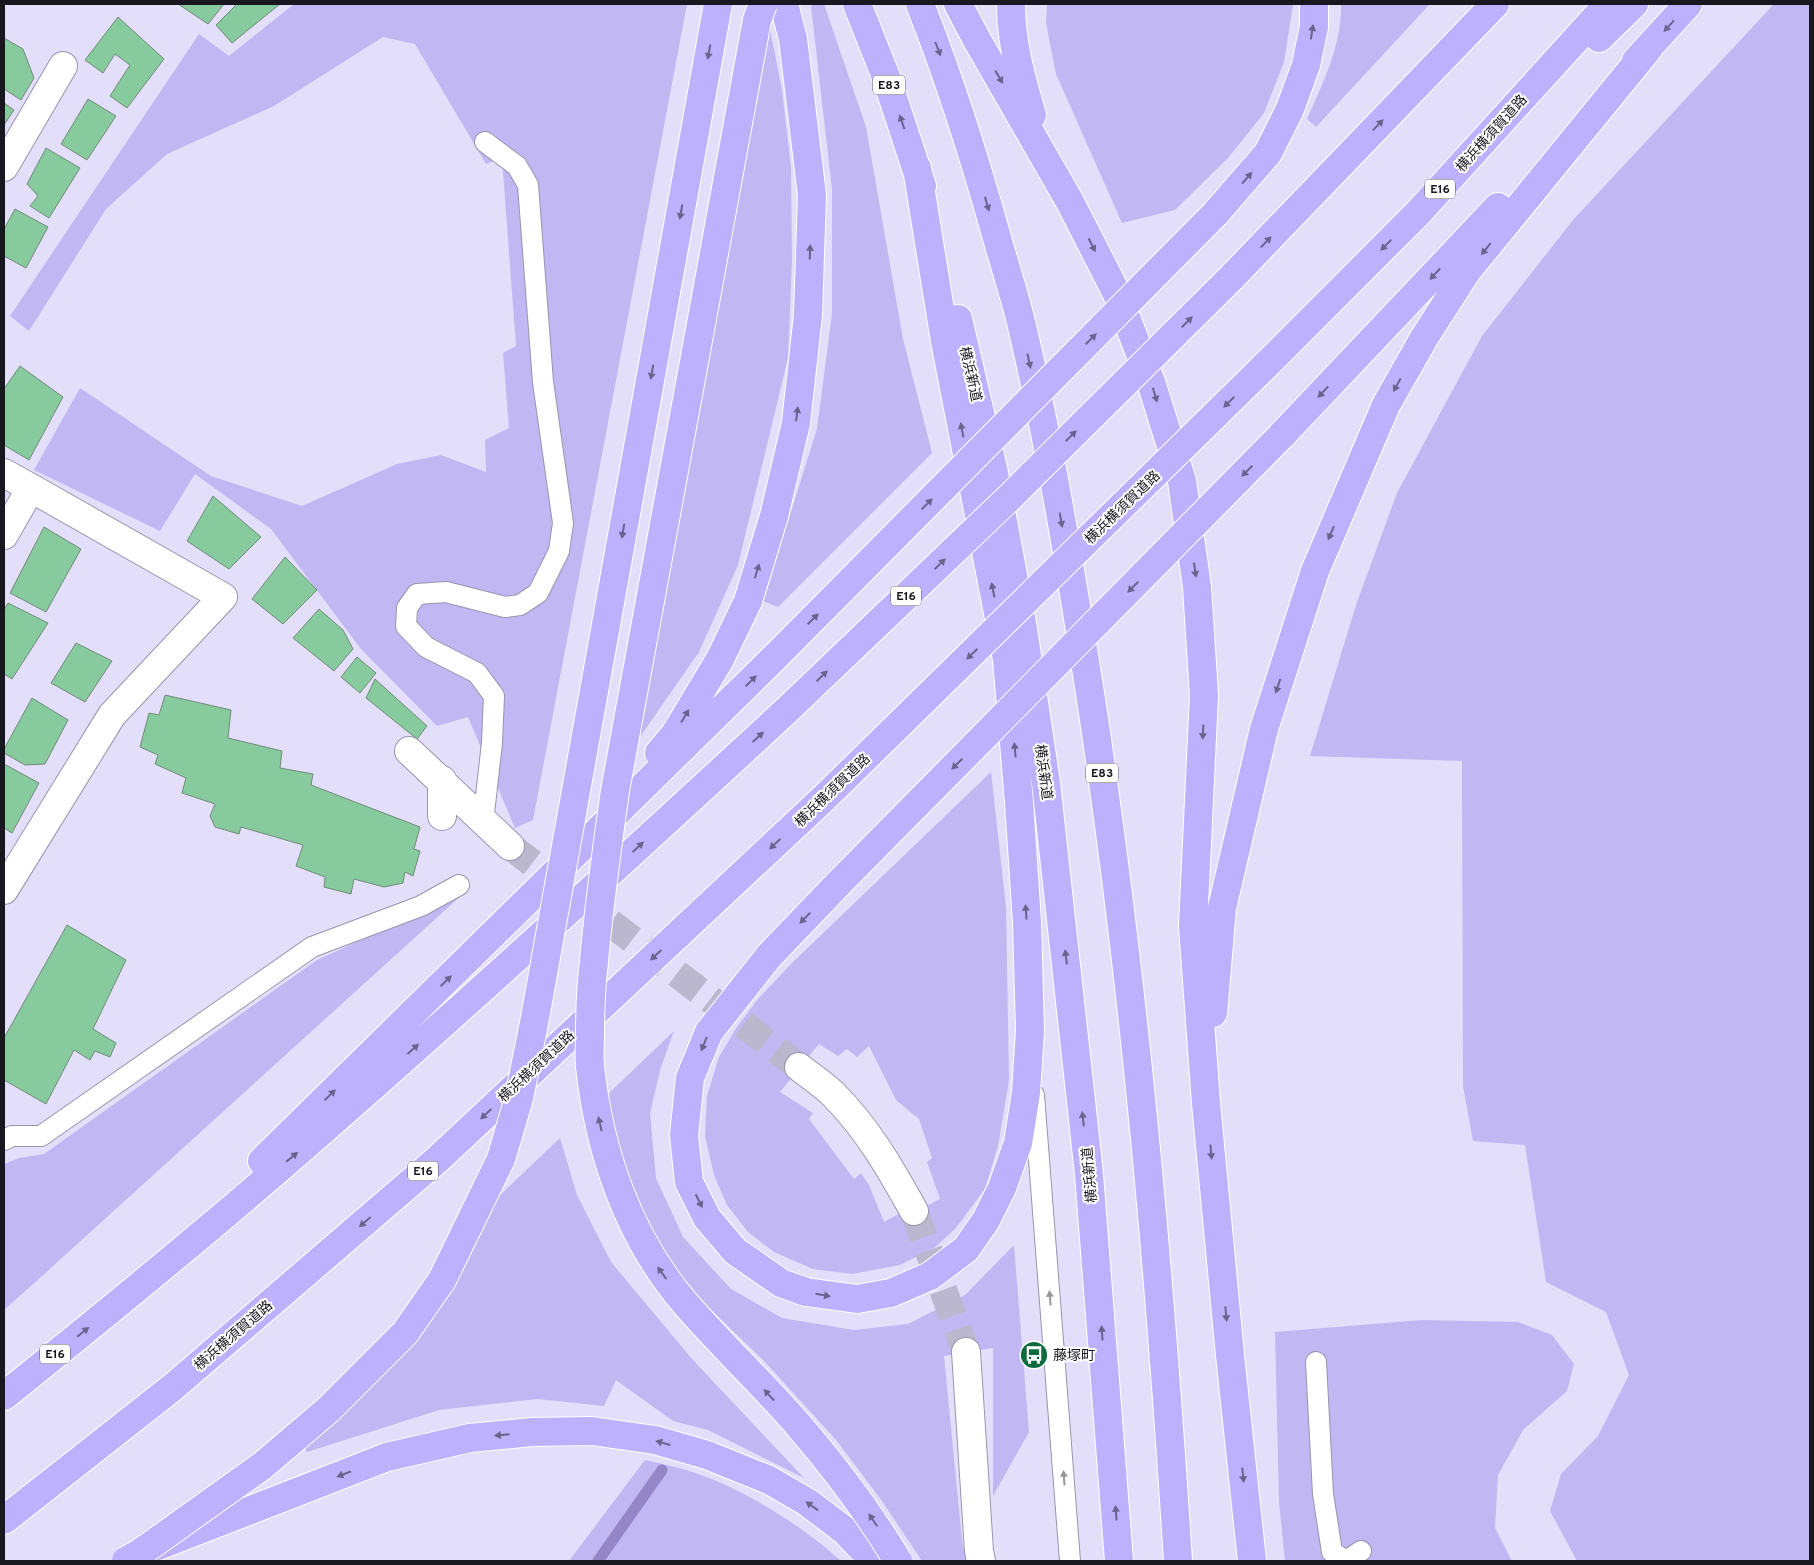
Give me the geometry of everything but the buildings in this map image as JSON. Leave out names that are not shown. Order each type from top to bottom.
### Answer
[{"type":"highway","points":[[133,1557],[262,1466],[329,1409],[405,1333],[442,1280],[501,1159],[519,1098],[535,1018],[718,4]]},
{"type":"highway","points":[[763,4],[757,20],[615,791],[600,898],[590,996],[590,1064],[599,1122],[613,1174],[628,1216],[656,1263],[682,1300],[800,1427],[845,1481],[873,1520],[898,1561]]},
{"type":"highway","points":[[592,838],[675,734],[720,659],[748,601],[774,516],[792,441],[796,423],[808,314],[812,195],[793,39],[784,4]]},
{"type":"highway","name":"横浜新道","points":[[857,4],[886,76],[917,168],[963,337],[994,473],[1022,629],[1046,783],[1089,1174],[1119,1561]]},
{"type":"highway","name":"E83","points":[[920,4],[942,59],[980,178],[1020,320],[1047,441],[1076,599],[1108,811],[1129,986],[1150,1188],[1178,1561]]},
{"type":"highway","points":[[958,4],[1070,202],[1117,294],[1151,382],[1182,481],[1197,587],[1204,695],[1193,926],[1206,1103],[1252,1561]]},
{"type":"highway","points":[[1011,4],[1011,26],[1022,84],[1034,119],[1070,202]]},
{"type":"highway","points":[[107,1312],[778,654],[1215,214],[1268,152],[1290,109],[1308,56],[1314,27],[1314,4]]},
{"type":"highway","name":"E16","points":[[4,1396],[305,1146],[616,869],[787,710],[1011,496],[1232,277],[1495,4]]},
{"type":"highway","name":"横浜横須賀道路","points":[[4,1520],[173,1388],[438,1158],[823,799],[1264,367],[1418,213],[1608,4]]},
{"type":"highway","points":[[1418,213],[1634,4]]},
{"type":"highway","points":[[917,168],[945,341],[1007,659],[1019,802],[1027,922],[1030,1031],[1026,1093],[1018,1143],[1002,1188],[986,1220],[966,1249],[930,1276],[891,1293],[857,1299],[806,1292],[781,1283],[735,1251],[707,1218],[689,1182],[684,1135],[690,1078],[709,1032],[769,956],[839,883],[1281,436],[1649,48],[1688,4]]},
{"type":"highway","points":[[1206,1103],[1222,908],[1264,729],[1315,570],[1386,405],[1424,338],[1467,271],[1649,48]]},
{"type":"highway","points":[[133,1557],[387,1457],[470,1438],[532,1432],[592,1431],[654,1440],[707,1455],[769,1480],[807,1502],[844,1530],[874,1561]]},
{"type":"street","points":[[4,166],[62,66]]},
{"type":"street","points":[[4,473],[223,597],[112,715],[4,890]]},
{"type":"street","points":[[4,535],[31,488]]},
{"type":"street","points":[[409,750],[510,846]]},
{"type":"street","points":[[442,780],[442,816]]},
{"type":"street","points":[[799,1067],[831,1092],[858,1122],[887,1162],[914,1211]]},
{"type":"street","points":[[966,1352],[981,1561]]},
{"type":"lane","points":[[483,822],[492,743],[494,696],[477,674],[426,646],[406,626],[407,608],[417,594],[446,592],[505,606],[520,605],[538,593],[552,567],[559,551],[563,524],[543,382],[528,185],[517,166],[485,142]]},
{"type":"lane","points":[[4,1140],[12,1136],[41,1136],[312,947],[421,906],[459,885]]},
{"type":"lane","points":[[1030,1031],[1038,1161],[1052,1310],[1070,1561]]},
{"type":"lane","points":[[1316,1362],[1322,1494],[1332,1552],[1346,1560],[1361,1551]]},
{"type":"shaded area","points":[[294,4],[687,4],[533,820],[515,828],[468,717],[437,726],[361,649],[271,529],[195,474],[160,531],[34,470],[80,388],[211,476],[302,506],[397,464],[441,455],[486,472],[485,440],[509,428],[503,353],[516,346],[502,158],[486,164],[415,44],[383,37],[274,106],[167,154],[106,209],[29,331],[10,316],[199,34],[229,56]]},
{"type":"shaded area","points":[[814,4],[824,4],[866,127],[903,339],[932,453],[778,607],[763,601],[817,429],[832,314],[832,189],[811,6]]},
{"type":"shaded area","points":[[1047,4],[1293,5],[1284,62],[1264,113],[1228,158],[1175,210],[1122,223],[1056,74],[1046,23]]},
{"type":"shaded area","points":[[1341,4],[1430,4],[1316,127],[1307,119],[1335,49]]},
{"type":"shaded area","points":[[1774,4],[1810,4],[1810,1561],[1577,1561],[1550,1511],[1561,1474],[1598,1436],[1629,1375],[1606,1312],[1546,1282],[1525,1145],[1473,1141],[1463,1086],[1462,761],[1310,756],[1356,605],[1397,493],[1482,336],[1573,220]]},
{"type":"shaded area","points":[[769,24],[782,90],[791,167],[792,260],[788,358],[738,565],[699,652],[635,744]]},
{"type":"shaded area","points":[[991,772],[1006,907],[1009,1080],[998,1146],[985,1189],[955,1229],[934,1248],[900,1265],[852,1274],[813,1269],[774,1252],[748,1232],[727,1205],[714,1175],[705,1136],[707,1096],[719,1057],[737,1027],[758,999],[793,962]],"holes":[[[819,1044],[838,1056],[847,1049],[857,1057],[869,1046],[896,1100],[919,1119],[932,1158],[927,1162],[940,1199],[901,1219],[899,1214],[884,1222],[869,1185],[861,1173],[854,1179],[809,1119],[813,1113],[780,1092]]]},
{"type":"shaded area","points":[[464,893],[4,1310],[4,1164],[19,1158],[44,1154],[317,960]]},
{"type":"shaded area","points":[[674,1031],[661,1067],[650,1113],[656,1178],[683,1237],[731,1289],[782,1318],[854,1330],[908,1324],[965,1295],[1014,1245],[1029,1432],[993,1496],[993,1348],[944,1356],[962,1540],[966,1561],[922,1561],[882,1501],[837,1441],[765,1362],[670,1270],[629,1186],[605,1097]]},
{"type":"shaded area","points":[[560,1138],[577,1195],[611,1262],[692,1359],[804,1478],[708,1430],[673,1421],[616,1380],[604,1406],[538,1399],[439,1410],[307,1452],[302,1442],[496,1199]]},
{"type":"shaded area","points":[[1422,1320],[1518,1322],[1552,1335],[1574,1364],[1567,1391],[1523,1430],[1498,1475],[1495,1528],[1512,1561],[1285,1561],[1279,1501],[1275,1332]]},
{"type":"shaded area","points":[[645,1460],[705,1476],[726,1485],[768,1508],[808,1534],[841,1561],[569,1561]]},
{"type":"waterway","points":[[598,1561],[662,1470]]},
{"type":"tunnel","points":[[510,846],[799,1067]]},
{"type":"tunnel","points":[[914,1211],[966,1352]]},
{"type":"place","name":"藤塚町","points":[[1034,1355]]}]
